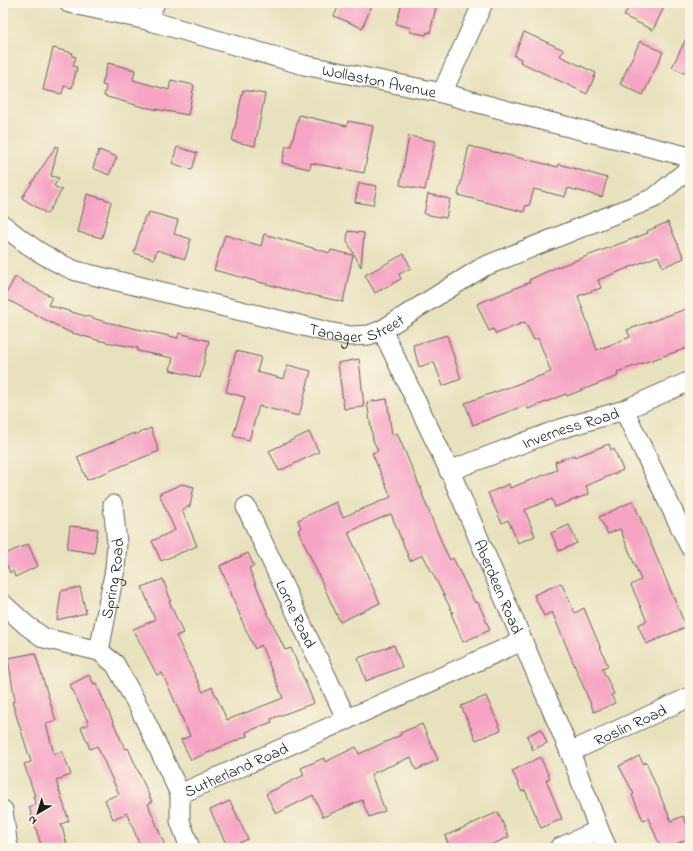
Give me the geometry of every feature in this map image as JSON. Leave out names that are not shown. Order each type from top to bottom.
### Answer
[{"type":"street","name":"Wollaston Avenue","points":[[69,3],[146,20],[304,65],[442,93],[549,122],[690,157]]},
{"type":"street","points":[[146,20],[154,3]]},
{"type":"street","points":[[442,93],[483,3]]},
{"type":"street","name":"Tanager Street","points":[[3,225],[35,250],[58,264],[100,278],[328,332],[351,336],[369,335],[382,330],[483,267],[654,198],[690,168]]},
{"type":"street","name":"Aberdeen Road","points":[[382,330],[449,471],[570,752],[607,848]]},
{"type":"street","name":"Inverness Road","points":[[449,471],[560,429],[624,410],[690,381]]},
{"type":"street","points":[[624,410],[690,547]]},
{"type":"street","name":"Spring Road","points":[[99,651],[116,569],[117,543],[113,505]]},
{"type":"street","name":"Lorne Road","points":[[246,507],[347,720]]},
{"type":"street","name":"Sutherland Road","points":[[3,604],[26,625],[44,638],[99,651],[115,664],[141,711],[180,794],[522,642]]},
{"type":"street","name":"Roslin Road","points":[[570,752],[690,697]]},
{"type":"street","points":[[180,794],[180,821],[190,848]]},
{"type":"street","points":[[3,810],[6,841]]},
{"type":"street","points":[[559,848],[599,830]]},
{"type":"building","points":[[340,3],[373,3],[362,28],[334,16]]},
{"type":"building","points":[[402,3],[437,3],[430,33],[427,32],[426,35],[410,32],[411,28],[396,24]]},
{"type":"building","points":[[631,3],[666,3],[653,30],[624,16]]},
{"type":"building","points":[[690,31],[690,76],[672,67]]},
{"type":"building","points":[[524,32],[564,50],[560,56],[596,73],[587,94],[520,62],[521,59],[514,56]]},
{"type":"building","points":[[640,41],[663,52],[643,95],[620,84]]},
{"type":"building","points":[[53,48],[73,53],[72,56],[76,57],[73,66],[77,67],[72,88],[64,86],[62,94],[43,90]]},
{"type":"building","points":[[108,63],[135,70],[133,80],[169,90],[171,80],[194,85],[188,115],[143,107],[104,96],[106,86],[102,85]]},
{"type":"building","points":[[243,90],[265,94],[255,146],[232,141]]},
{"type":"building","points":[[299,115],[347,126],[348,121],[373,126],[364,173],[311,163],[310,169],[282,163],[286,146],[291,146]]},
{"type":"building","points":[[409,136],[435,141],[425,190],[400,185]]},
{"type":"building","points":[[56,146],[58,147],[51,176],[59,178],[54,186],[62,190],[47,214],[22,198]]},
{"type":"building","points":[[469,146],[558,167],[559,164],[607,178],[602,197],[568,188],[565,197],[534,189],[529,206],[526,205],[524,212],[458,195]]},
{"type":"building","points":[[177,147],[197,153],[192,170],[172,163]]},
{"type":"building","points":[[99,150],[117,157],[109,175],[93,168]]},
{"type":"building","points":[[359,183],[377,186],[373,205],[355,202]]},
{"type":"building","points":[[87,194],[111,201],[102,238],[78,232]]},
{"type":"building","points":[[428,194],[450,199],[446,218],[424,214]]},
{"type":"building","points":[[149,212],[178,220],[174,234],[191,239],[185,259],[157,250],[154,259],[134,253],[145,216],[147,217]]},
{"type":"building","points":[[668,222],[684,258],[663,267],[658,256],[598,280],[601,288],[578,296],[597,350],[630,337],[627,330],[686,309],[690,321],[690,347],[617,372],[618,376],[567,396],[566,394],[528,409],[526,405],[473,425],[465,403],[551,372],[538,338],[534,340],[525,322],[496,334],[493,329],[489,331],[477,304],[530,282],[529,280],[550,270],[648,233],[647,231]]},
{"type":"building","points":[[348,231],[364,233],[361,267],[347,241]]},
{"type":"building","points":[[264,234],[330,253],[331,250],[353,255],[343,302],[308,295],[214,270],[225,235],[261,246]]},
{"type":"building","points":[[404,254],[411,268],[399,274],[401,279],[375,293],[365,275]]},
{"type":"building","points":[[15,277],[52,297],[48,305],[106,322],[178,338],[179,333],[209,341],[200,378],[170,370],[173,358],[137,351],[138,348],[101,341],[69,332],[4,298]]},
{"type":"building","points":[[447,335],[461,379],[443,386],[434,362],[419,367],[413,345]]},
{"type":"building","points":[[236,351],[261,357],[257,372],[284,379],[288,365],[311,371],[299,416],[259,406],[249,440],[233,436],[245,397],[226,392]]},
{"type":"building","points":[[359,359],[364,407],[344,409],[338,363]]},
{"type":"building","points":[[387,399],[392,435],[397,433],[443,546],[450,560],[453,558],[475,603],[478,602],[490,630],[463,642],[451,613],[453,613],[423,555],[410,561],[391,514],[348,532],[380,603],[340,622],[298,530],[301,528],[298,520],[336,502],[343,517],[391,497],[372,453],[378,451],[373,440],[367,402]]},
{"type":"building","points":[[151,428],[159,451],[87,480],[77,457],[134,433],[134,435]]},
{"type":"building","points":[[309,432],[319,452],[279,471],[269,451]]},
{"type":"building","points":[[609,444],[611,450],[614,449],[623,470],[586,486],[589,494],[555,507],[552,499],[525,510],[535,536],[518,543],[508,520],[502,523],[488,493],[509,484],[510,488],[557,470],[555,462],[574,455],[575,457]]},
{"type":"building","points":[[182,484],[194,487],[190,506],[182,510],[197,546],[161,561],[152,541],[175,530],[159,494]]},
{"type":"building","points":[[633,501],[686,627],[646,644],[638,625],[647,621],[631,585],[641,580],[620,529],[608,534],[599,517]]},
{"type":"building","points":[[569,525],[577,543],[559,551],[551,533]]},
{"type":"building","points":[[70,526],[98,529],[94,553],[67,549]]},
{"type":"building","points":[[28,544],[38,566],[15,577],[13,571],[10,573],[3,555]]},
{"type":"building","points":[[248,553],[254,566],[249,568],[267,612],[285,650],[291,648],[314,703],[271,719],[272,722],[246,732],[247,736],[191,760],[181,740],[190,736],[172,695],[162,673],[157,675],[133,629],[155,620],[142,587],[163,579],[171,601],[169,601],[183,633],[176,636],[203,692],[212,687],[227,720],[283,698],[261,645],[255,649],[220,566]]},
{"type":"building","points":[[561,583],[575,613],[584,608],[608,666],[602,668],[614,694],[611,695],[615,703],[594,712],[552,612],[544,616],[534,595]]},
{"type":"building","points":[[80,587],[86,613],[57,620],[61,591]]},
{"type":"building","points":[[394,645],[402,667],[366,681],[358,658]]},
{"type":"building","points":[[35,653],[56,721],[46,724],[54,754],[62,751],[71,775],[56,780],[69,821],[61,824],[68,848],[42,848],[29,807],[36,805],[33,796],[35,796],[24,764],[31,762],[12,702],[15,701],[8,658]]},
{"type":"building","points":[[89,675],[94,684],[96,683],[125,749],[128,748],[152,802],[148,804],[166,848],[141,848],[127,813],[113,819],[105,800],[119,794],[97,746],[90,749],[81,727],[89,724],[70,685]]},
{"type":"building","points":[[486,696],[501,730],[476,740],[461,706]]},
{"type":"building","points":[[422,724],[438,760],[416,770],[411,757],[371,774],[385,811],[369,817],[362,800],[323,817],[313,795],[276,814],[266,794],[304,775],[301,768],[324,758],[325,762],[356,747],[359,754],[401,735],[400,733]]},
{"type":"building","points":[[541,729],[547,743],[533,750],[527,736]]},
{"type":"building","points":[[639,756],[644,764],[646,762],[671,821],[683,816],[690,832],[690,838],[667,848],[661,848],[648,818],[643,820],[632,795],[634,794],[619,766]]},
{"type":"building","points":[[540,757],[550,778],[546,780],[562,819],[541,828],[525,790],[522,792],[512,771]]},
{"type":"building","points":[[230,801],[248,839],[228,848],[210,810]]},
{"type":"building","points":[[498,812],[509,837],[484,848],[450,848],[445,836]]}]
